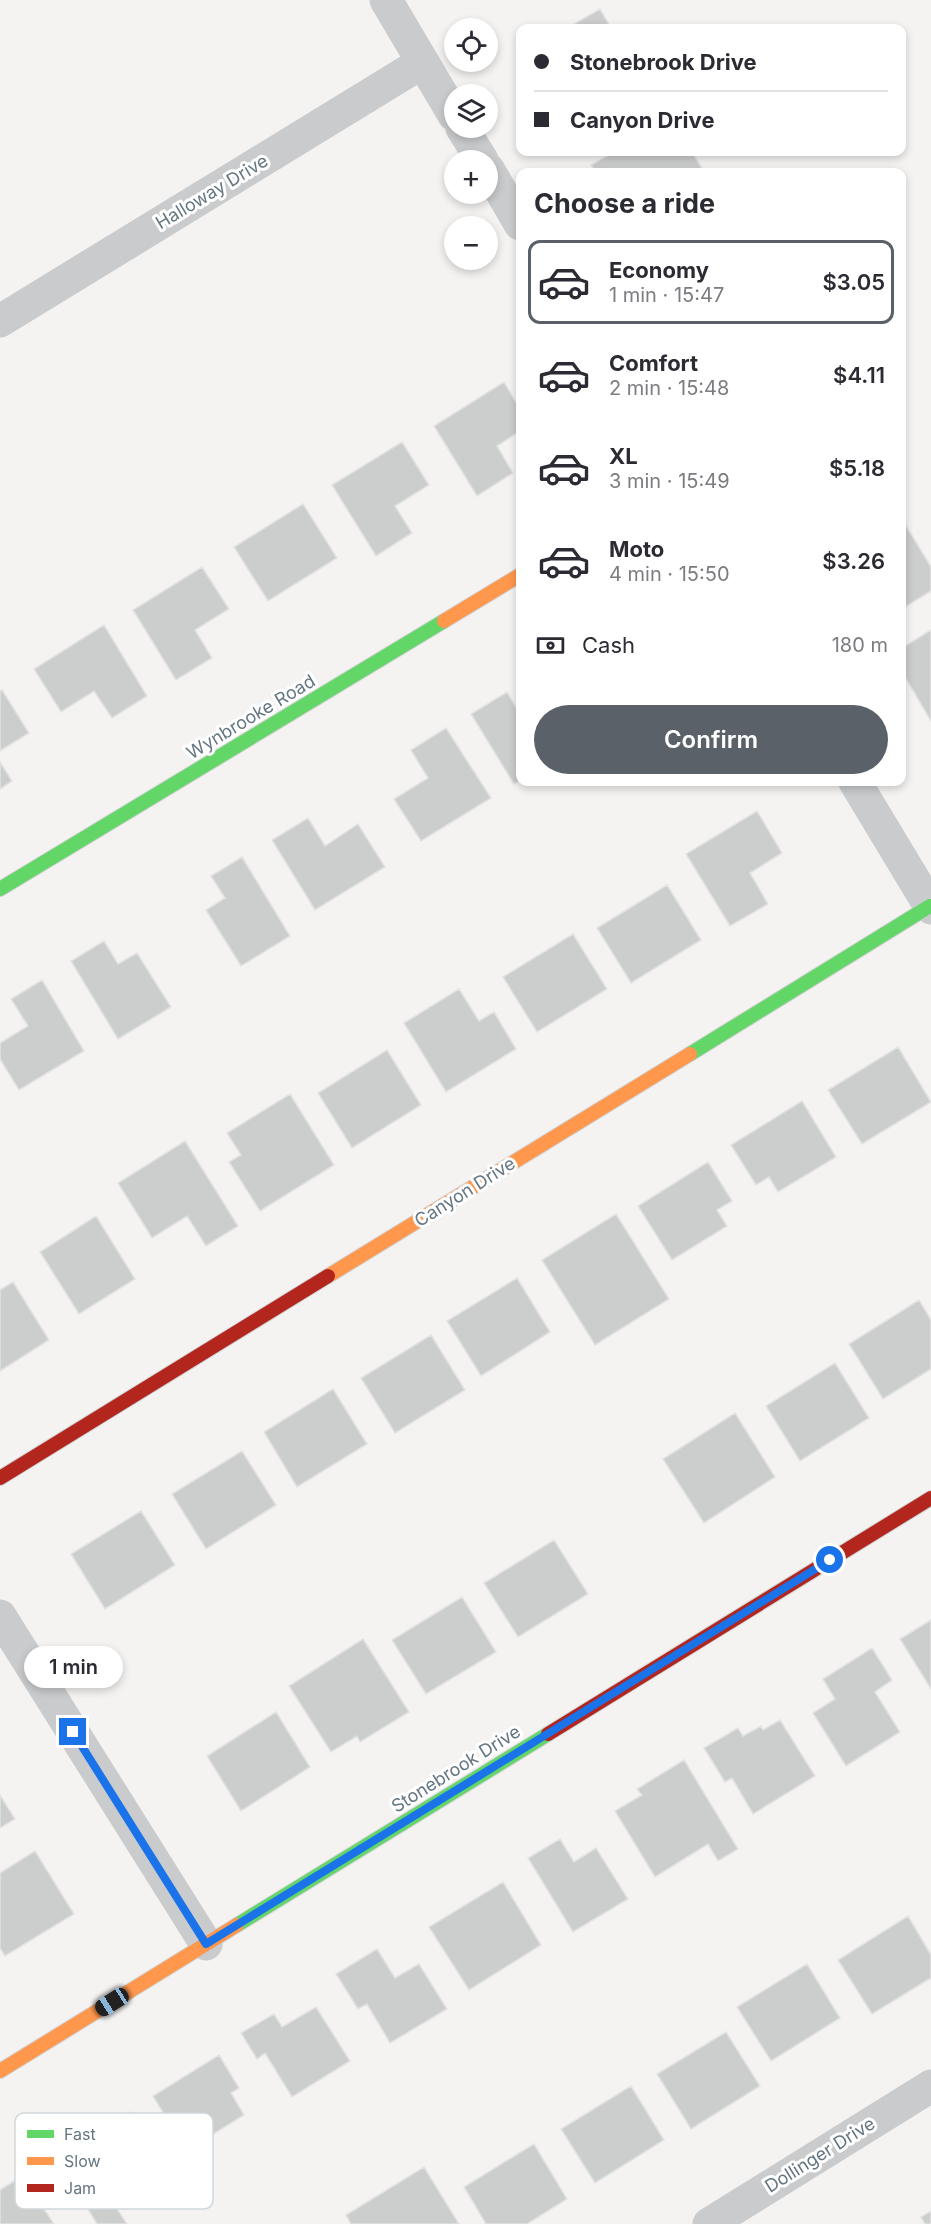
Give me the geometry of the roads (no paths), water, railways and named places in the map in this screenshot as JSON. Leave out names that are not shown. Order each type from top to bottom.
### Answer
[{"type":"street","points":[[386,0],[444,98]]},
{"type":"street","name":"Halloway Drive","points":[[0,321],[423,62]]},
{"type":"street","points":[[498,187],[516,217]]},
{"type":"street","name":"Wynbrooke Road","points":[[0,889],[516,577]]},
{"type":"street","points":[[857,786],[930,907]]},
{"type":"street","name":"Canyon Drive","points":[[0,1478],[930,907]]},
{"type":"street","name":"Stonebrook Drive","points":[[0,2071],[931,1498]]},
{"type":"street","points":[[0,1616],[206,1944]]},
{"type":"street","name":"Dollinger Drive","points":[[709,2224],[931,2086]]}]
